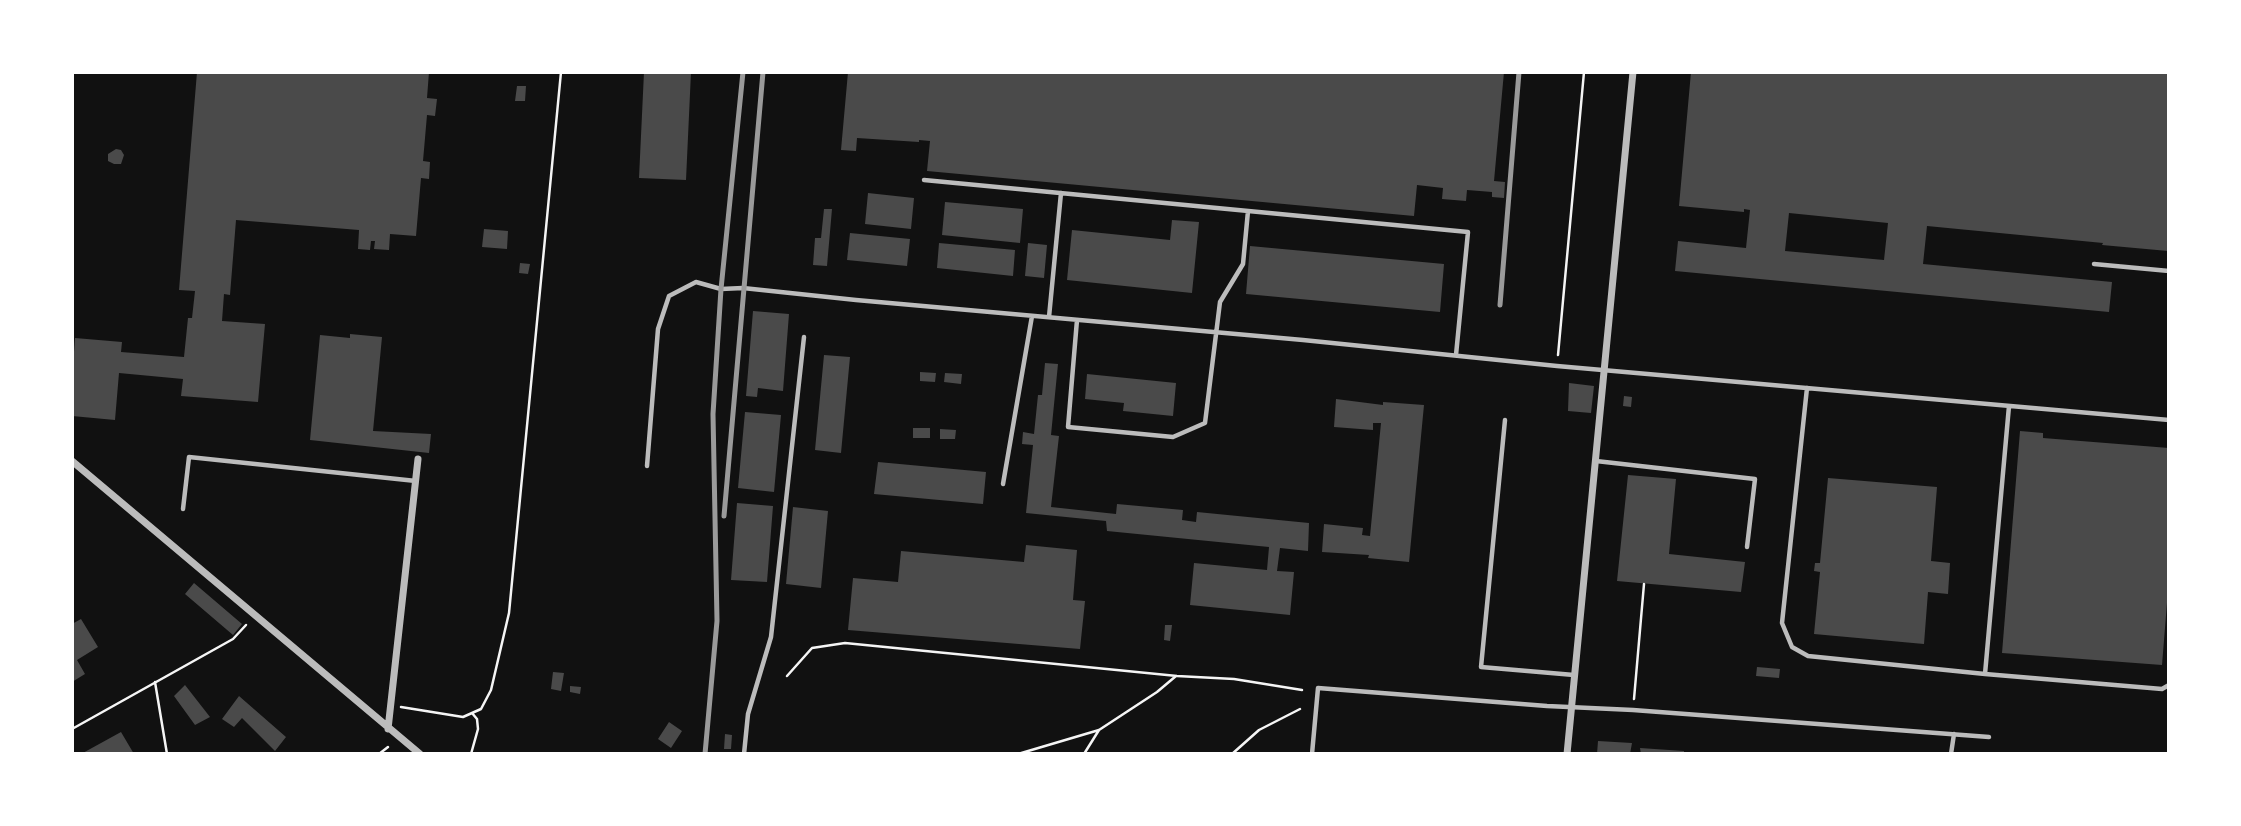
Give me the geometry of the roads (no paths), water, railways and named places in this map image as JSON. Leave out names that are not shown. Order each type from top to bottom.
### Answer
[{"type":"street","points":[[1567,754],[1633,72]]},
{"type":"street","points":[[388,729],[418,459]]},
{"type":"street","points":[[72,461],[420,754]]},
{"type":"lane","points":[[924,180],[1468,232],[1456,355]]},
{"type":"lane","points":[[1049,317],[1061,193]]},
{"type":"lane","points":[[1077,320],[1068,427],[1172,438],[1205,423],[1220,302],[1243,264],[1248,211]]},
{"type":"lane","points":[[2094,264],[2169,271]]},
{"type":"lane","points":[[647,466],[658,329],[669,296],[696,282],[721,289],[743,288],[1557,366],[2169,420]]},
{"type":"lane","points":[[1003,484],[1032,316]]},
{"type":"lane","points":[[744,754],[748,714],[771,637],[804,337]]},
{"type":"lane","points":[[1807,388],[1782,623],[1792,647],[1808,656],[1985,674],[2162,690],[2169,685]]},
{"type":"lane","points":[[1985,674],[2009,406]]},
{"type":"lane","points":[[1505,420],[1481,667],[1575,675]]},
{"type":"lane","points":[[183,509],[189,457],[416,481]]},
{"type":"lane","points":[[1596,461],[1755,480],[1747,547]]},
{"type":"lane","points":[[1311,754],[1318,688],[1989,737]]},
{"type":"lane","points":[[1951,754],[1954,734]]},
{"type":"railway","points":[[705,754],[717,621],[713,414],[721,289],[743,72]]},
{"type":"railway","points":[[724,516],[763,72]]},
{"type":"railway","points":[[1500,305],[1519,72]]}]
